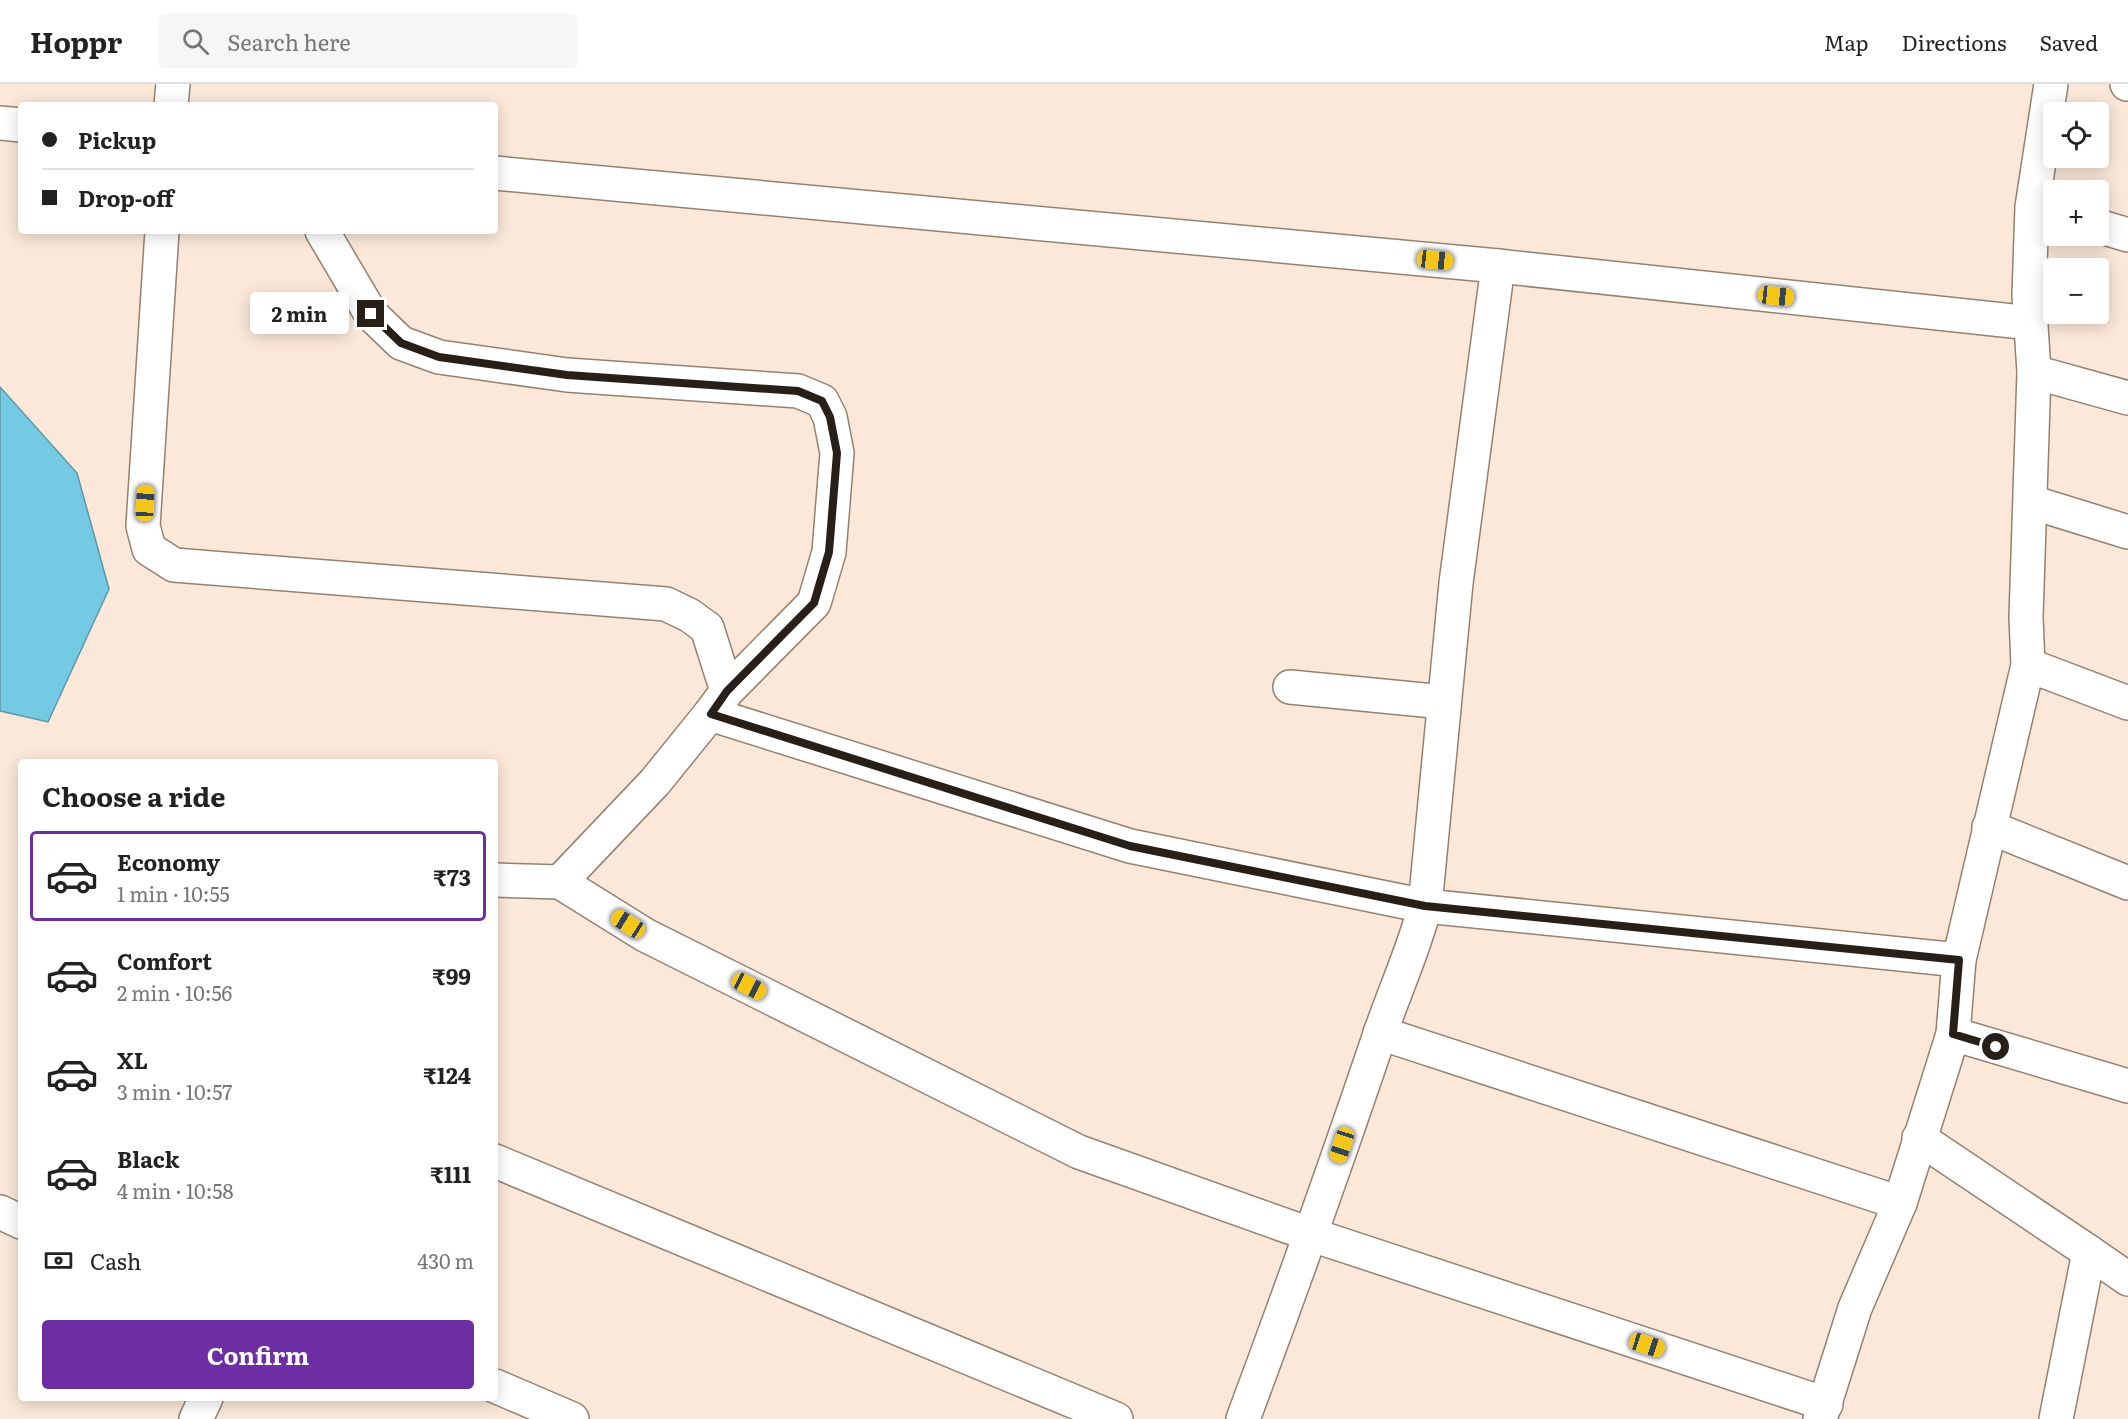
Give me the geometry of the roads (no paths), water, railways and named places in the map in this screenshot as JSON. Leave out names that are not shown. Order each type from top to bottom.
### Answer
[{"type":"street","points":[[171,102],[173,84]]},
{"type":"street","points":[[2045,180],[2051,84]]},
{"type":"street","points":[[0,123],[18,125]]},
{"type":"street","points":[[498,173],[1498,266],[2031,323]]},
{"type":"street","points":[[498,880],[560,882],[645,934],[1079,1152],[1823,1412],[1855,1308],[1900,1203],[1953,1034],[1959,960],[2028,664],[2026,617],[2034,372],[2029,295],[2043,210]]},
{"type":"street","points":[[2109,229],[2128,235]]},
{"type":"street","points":[[162,234],[143,526],[149,549],[174,565],[666,604],[689,615],[707,628],[719,703]]},
{"type":"street","points":[[324,234],[371,314],[401,343],[439,357],[567,375],[798,391],[822,401],[830,417],[837,453],[829,552],[814,603],[719,703],[655,782],[560,882]]},
{"type":"street","points":[[1243,1419],[1312,1235],[1380,1033],[1416,942],[1425,906],[1456,584],[1498,266]]},
{"type":"street","points":[[2034,372],[2128,398]]},
{"type":"street","points":[[2031,502],[2128,532]]},
{"type":"street","points":[[2028,664],[2128,703]]},
{"type":"street","points":[[1290,687],[1444,702]]},
{"type":"street","points":[[719,703],[1130,846],[1425,906],[1959,960]]},
{"type":"street","points":[[1989,827],[2128,883]]},
{"type":"street","points":[[1380,1033],[1900,1203]]},
{"type":"street","points":[[1953,1034],[2128,1086]]},
{"type":"street","points":[[1919,1138],[2128,1279]]},
{"type":"street","points":[[498,1162],[1116,1419]]},
{"type":"street","points":[[2056,1419],[2090,1252]]},
{"type":"street","points":[[498,1387],[572,1419]]},
{"type":"street","points":[[196,1419],[205,1401]]},
{"type":"water","points":[[0,387],[77,473],[109,589],[48,722],[0,711]]}]
